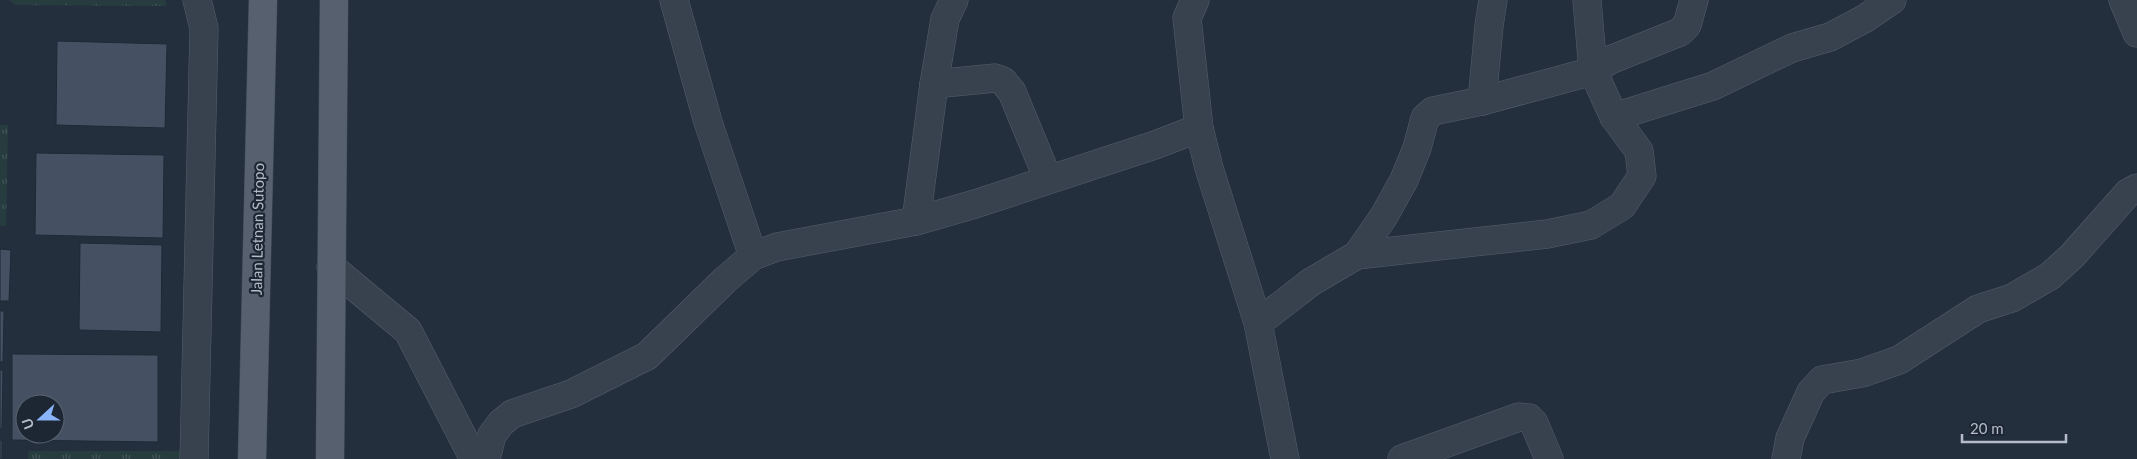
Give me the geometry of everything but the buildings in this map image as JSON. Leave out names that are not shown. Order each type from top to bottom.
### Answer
[{"type":"main road","name":"Jalan Letnan Sutopo","points":[[252,459],[263,0]]},
{"type":"main road","points":[[330,459],[334,0]]},
{"type":"street","points":[[194,459],[204,28],[197,0]]},
{"type":"street","points":[[250,0],[262,28]]},
{"type":"street","points":[[674,0],[708,122],[752,256]]},
{"type":"street","points":[[916,221],[934,84],[945,19],[954,0]]},
{"type":"street","points":[[1195,0],[1187,18],[1199,128],[1209,168],[1258,323],[1286,459]]},
{"type":"street","points":[[1482,101],[1493,0]]},
{"type":"street","points":[[1258,323],[1311,282],[1357,255],[1546,234],[1591,225],[1622,206],[1642,176],[1639,151],[1614,117],[1593,72],[1587,0]]},
{"type":"street","points":[[1357,255],[1384,216],[1404,180],[1417,148],[1425,118],[1433,111],[1482,101],[1593,72],[1610,60],[1680,32],[1687,25],[1694,0]]},
{"type":"street","points":[[1614,117],[1713,86],[1792,48],[1830,37],[1864,19],[1892,0]]},
{"type":"street","points":[[2123,0],[2137,33]]},
{"type":"street","points":[[934,84],[995,78],[1003,81],[1012,92],[1048,179]]},
{"type":"street","points":[[486,459],[492,435],[501,423],[512,414],[571,394],[647,356],[752,256],[795,243],[916,221],[975,204],[1155,145],[1199,128]]},
{"type":"street","points":[[1786,459],[1790,438],[1811,392],[1822,380],[1862,373],[1899,360],[1978,309],[2012,298],[2050,276],[2072,256],[2128,193],[2137,188]]},
{"type":"street","points":[[331,267],[373,304],[408,331],[474,459]]},
{"type":"street","points":[[332,315],[373,304]]},
{"type":"street","points":[[1402,459],[1519,417],[1529,418],[1534,423],[1549,459]]},
{"type":"green space","points":[[9,0],[165,0],[167,6],[15,5]]},
{"type":"green space","points":[[0,125],[8,125],[6,226],[0,226]]},
{"type":"green space","points":[[29,451],[184,451],[184,459],[28,459]]}]
